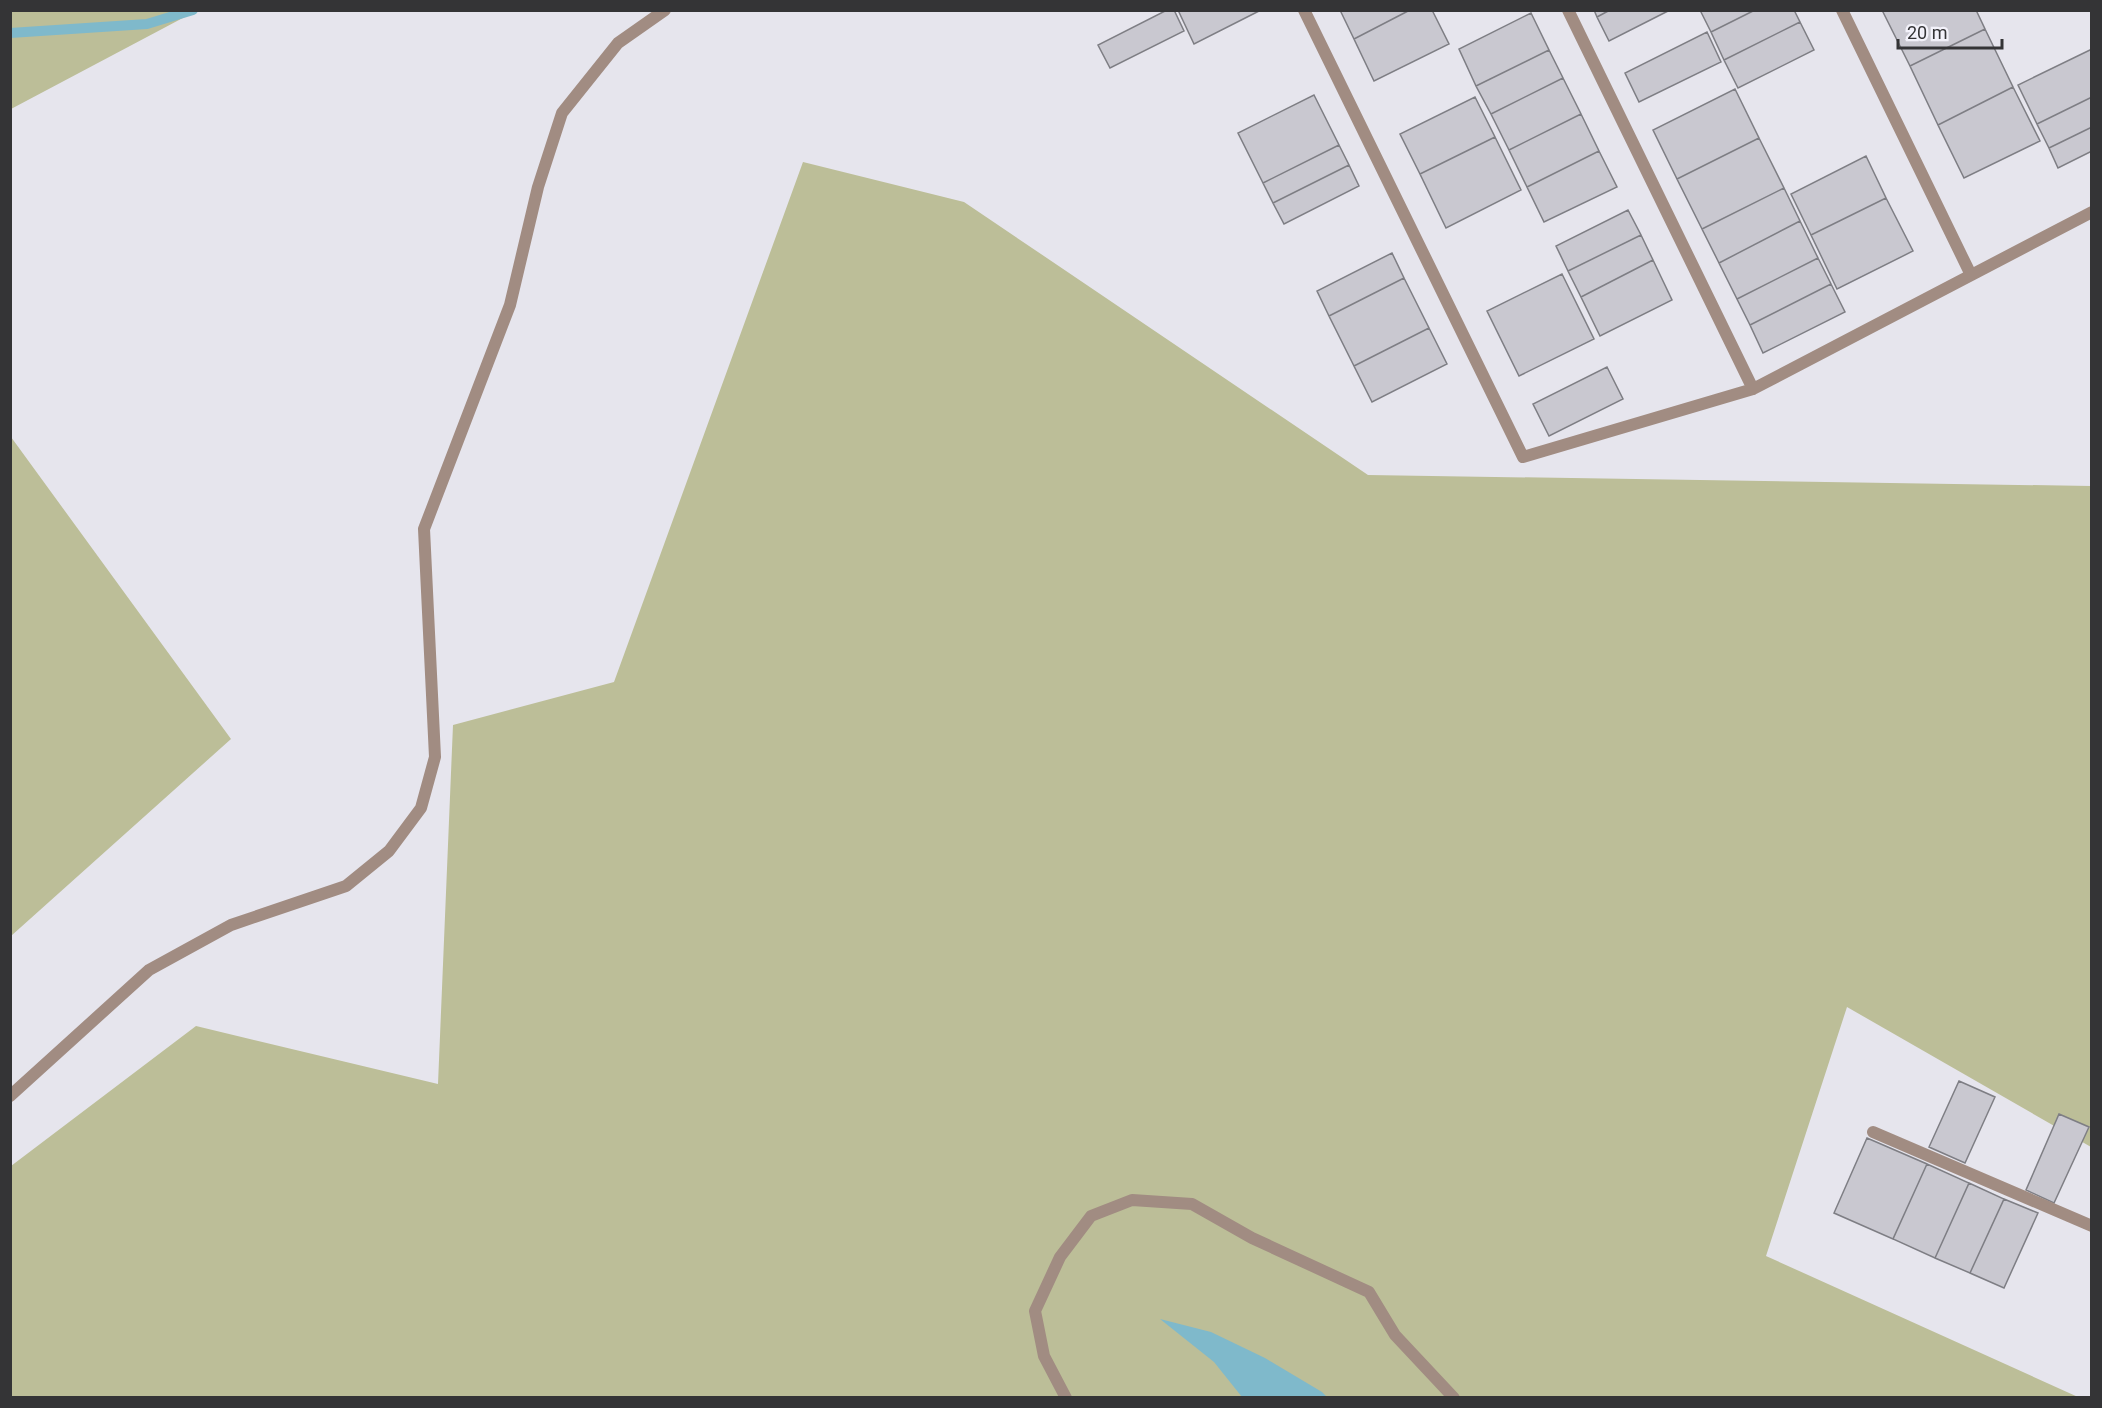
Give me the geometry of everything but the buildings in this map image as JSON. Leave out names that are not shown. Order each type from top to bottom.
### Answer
[{"type":"street","points":[[10,1096],[149,970],[231,925],[346,886],[389,851],[421,808],[435,757],[424,529],[510,305],[538,187],[562,113],[618,43],[665,10]]},
{"type":"street","points":[[1304,10],[1523,457],[1753,389],[2091,212]]},
{"type":"street","points":[[1568,10],[1753,389]]},
{"type":"street","points":[[1842,10],[1971,275]]},
{"type":"street","points":[[1874,1132],[2091,1226]]},
{"type":"street","points":[[1066,1398],[1044,1356],[1035,1311],[1060,1257],[1091,1216],[1132,1200],[1192,1204],[1252,1238],[1369,1292],[1395,1335],[1454,1398]]},
{"type":"green space","points":[[11,10],[196,10],[196,11],[11,109]]},
{"type":"green space","points":[[803,162],[964,202],[1368,475],[2091,486],[2091,1147],[1847,1007],[1766,1256],[2078,1397],[11,1398],[11,1166],[196,1026],[438,1084],[453,725],[614,682]]},
{"type":"green space","points":[[11,437],[231,739],[10,936]]},
{"type":"water","points":[[1160,1319],[1211,1332],[1265,1358],[1327,1397],[1242,1397],[1214,1362]]},
{"type":"waterway","points":[[10,33],[147,24],[193,10]]}]
